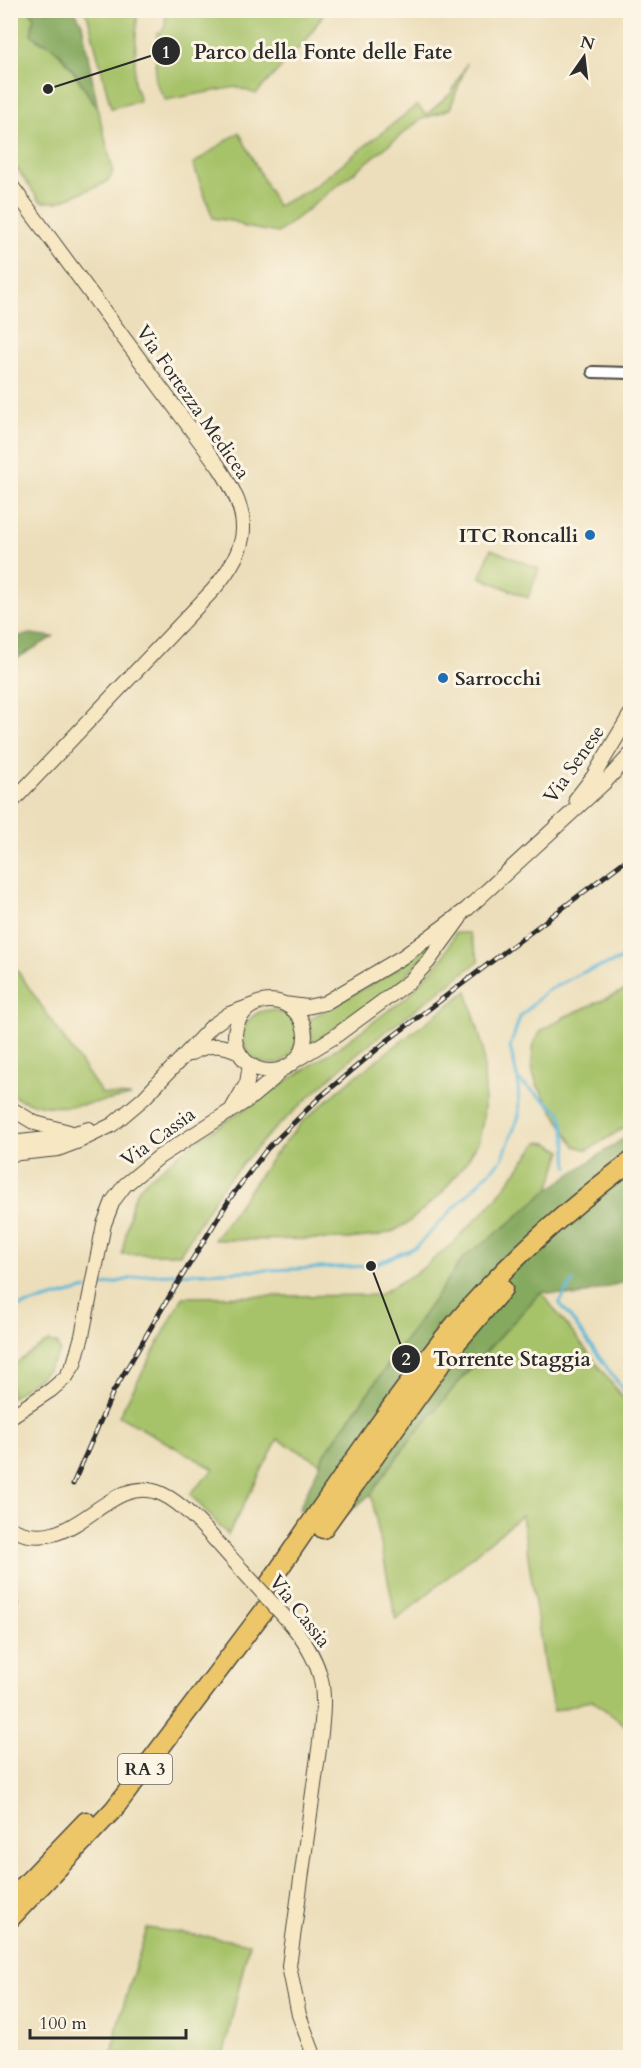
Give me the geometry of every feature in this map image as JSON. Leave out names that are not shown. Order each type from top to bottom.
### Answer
[{"type":"highway","name":"RA 3","points":[[10,1900],[105,1801],[267,1597],[394,1404],[442,1339],[495,1280],[548,1227],[630,1162]]},
{"type":"highway","name":"RA 3","points":[[10,1918],[114,1809],[267,1597],[454,1346],[506,1285],[558,1234],[630,1175]]},
{"type":"main road","name":"Via Fortezza Medicea","points":[[10,184],[219,467],[237,497],[244,528],[234,561],[219,584],[10,804]]},
{"type":"main road","name":"Via Senese","points":[[548,833],[587,785],[630,716]]},
{"type":"main road","points":[[615,741],[610,760],[620,766]]},
{"type":"main road","points":[[548,833],[606,782],[630,754]]},
{"type":"main road","name":"Via Cassia","points":[[256,1004],[266,1001],[307,1007],[325,1003],[391,965],[467,909],[548,833]]},
{"type":"main road","name":"Via Cassia","points":[[10,1417],[51,1390],[66,1377],[74,1364],[82,1336],[104,1224],[113,1201],[125,1185],[159,1157],[273,1079],[282,1069],[334,1037],[410,982],[448,937],[467,909]]},
{"type":"main road","points":[[256,1004],[239,1019],[235,1041],[239,1052],[250,1065],[260,1070],[282,1069]]},
{"type":"main road","points":[[10,1154],[42,1152],[65,1146],[112,1125],[144,1098],[212,1026],[229,1014],[256,1004]]},
{"type":"main road","points":[[284,1004],[293,1010],[304,1029],[305,1040],[296,1060]]},
{"type":"main road","points":[[183,1058],[210,1045],[223,1046],[239,1052]]},
{"type":"main road","name":"Via Cassia","points":[[231,1109],[244,1090],[250,1065]]},
{"type":"main road","points":[[10,1108],[41,1125],[74,1133]]},
{"type":"main road","points":[[10,1144],[50,1139],[122,1117]]},
{"type":"main road","points":[[10,1144],[16,1148],[45,1145],[65,1146]]},
{"type":"main road","name":"Via Cassia","points":[[10,1528],[34,1536],[62,1532],[129,1491],[145,1490],[162,1494],[182,1507],[242,1570],[292,1625],[317,1663],[322,1686],[323,1715],[290,1966],[299,2016],[315,2058]]},
{"type":"street","points":[[593,372],[630,374]]},
{"type":"green space","points":[[10,11],[30,11],[34,17],[36,40],[51,45],[71,68],[98,110],[113,170],[111,177],[105,183],[58,202],[40,201],[11,160]]},
{"type":"green space","points":[[30,11],[75,11],[82,24],[98,110],[58,51],[31,34],[34,17]]},
{"type":"green space","points":[[84,11],[132,11],[137,16],[134,83],[140,101],[111,108],[88,17]]},
{"type":"green space","points":[[166,11],[325,11],[308,38],[256,94],[236,87],[165,100],[155,81],[157,33],[161,32],[165,26]]},
{"type":"green space","points":[[467,63],[450,109],[420,120],[278,233],[213,218],[193,164],[239,132],[277,206],[309,190],[417,105],[426,115],[451,93]]},
{"type":"green space","points":[[491,549],[539,569],[528,598],[480,577]]},
{"type":"green space","points":[[31,634],[53,637],[11,662],[11,638]]},
{"type":"green space","points":[[455,933],[469,933],[479,961],[355,1055],[268,1135],[221,1188],[180,1254],[122,1254],[132,1202],[139,1188],[149,1178],[190,1145],[342,1045],[408,996],[444,956]]},
{"type":"green space","points":[[431,941],[435,943],[432,947],[393,989],[313,1043],[309,1020],[404,965]]},
{"type":"green space","points":[[10,960],[102,1094],[131,1096],[70,1106],[55,1106],[39,1105],[11,1095]]},
{"type":"green space","points":[[630,988],[630,1124],[588,1150],[575,1146],[537,1085],[532,1062],[534,1041],[542,1030],[564,1017]]},
{"type":"green space","points":[[467,991],[483,1047],[485,1093],[483,1119],[479,1140],[467,1161],[442,1193],[409,1222],[394,1231],[377,1236],[347,1239],[214,1240],[274,1155],[303,1121],[352,1079]]},
{"type":"green space","points":[[270,1010],[280,1012],[289,1018],[295,1027],[297,1037],[295,1047],[289,1056],[280,1062],[270,1064],[260,1062],[251,1056],[245,1047],[243,1037],[245,1027],[251,1018],[260,1012]]},
{"type":"green space","points":[[630,1134],[630,1280],[577,1296],[541,1292],[466,1373],[398,1455],[371,1494],[337,1522],[299,1509],[324,1455],[464,1257],[506,1226],[549,1189]]},
{"type":"green space","points":[[538,1142],[548,1143],[562,1151],[549,1189],[506,1227],[464,1257],[320,1463],[278,1439],[228,1535],[190,1494],[214,1469],[119,1416],[183,1297],[379,1295],[419,1271],[453,1243],[495,1200]]},
{"type":"green space","points":[[541,1292],[630,1407],[630,1729],[592,1700],[554,1711],[545,1671],[522,1515],[396,1620],[371,1494],[431,1415]]},
{"type":"green space","points":[[48,1342],[57,1344],[60,1352],[46,1372],[11,1398],[11,1367]]},
{"type":"green space","points":[[147,1928],[249,1943],[223,2057],[153,2058],[113,2052],[116,2030]]},
{"type":"waterway","points":[[97,1287],[146,1275],[371,1266],[416,1247],[502,1159],[519,1116],[518,1080],[510,1047],[520,1017],[545,992],[581,973],[630,957]]},
{"type":"waterway","points":[[518,1080],[561,1113],[568,1167]]},
{"type":"waterway","points":[[573,1281],[559,1302],[630,1399]]},
{"type":"waterway","points":[[10,1309],[87,1289]]},
{"type":"railway","points":[[73,1484],[113,1392],[231,1197],[267,1149],[319,1098],[388,1040],[630,857]]},
{"type":"railway","points":[[10,1619],[17,1604]]},
{"type":"place","name":"Parco della Fonte delle Fate","points":[[48,89]]},
{"type":"place","name":"ITC Roncalli","points":[[590,535]]},
{"type":"place","name":"Sarrocchi","points":[[443,678]]},
{"type":"place","name":"Torrente Staggia","points":[[371,1266]]}]
